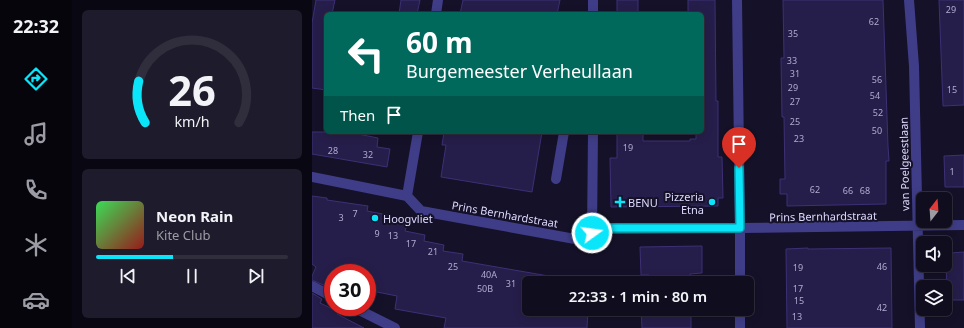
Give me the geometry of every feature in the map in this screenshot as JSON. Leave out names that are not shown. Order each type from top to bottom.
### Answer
[{"type":"street","points":[[436,12],[438,0]]},
{"type":"street","points":[[593,0],[593,12]]},
{"type":"street","points":[[737,0],[740,276]]},
{"type":"street","name":"van Poelgeestlaan","points":[[909,0],[914,66],[917,192]]},
{"type":"street","points":[[312,177],[408,196],[418,134]]},
{"type":"street","points":[[556,180],[564,134]]},
{"type":"street","points":[[592,233],[593,134]]},
{"type":"street","name":"Prins Bernhardstraat","points":[[408,196],[420,211],[575,239],[609,228],[916,227]]},
{"type":"street","name":"Prins Bernhardstraat","points":[[952,226],[964,226]]},
{"type":"street","name":"van Poelgeestlaan","points":[[918,228],[920,328]]},
{"type":"street","points":[[312,286],[324,292]]},
{"type":"street","points":[[371,316],[395,328]]},
{"type":"street","points":[[740,316],[740,328]]},
{"type":"building","points":[[316,0],[335,0],[332,12],[324,12],[324,90],[312,88],[312,23]]},
{"type":"building","points":[[401,0],[420,0],[417,12],[399,12]]},
{"type":"building","points":[[463,0],[560,0],[557,12],[460,12]]},
{"type":"building","points":[[617,0],[638,0],[638,12],[617,12]]},
{"type":"building","points":[[688,0],[715,0],[718,157],[722,157],[723,198],[718,198],[718,206],[611,207],[610,158],[617,158],[617,134],[643,134],[643,141],[690,141],[690,139],[696,139],[696,134],[704,134],[704,12],[688,12]]},
{"type":"building","points":[[783,0],[883,0],[889,161],[886,161],[886,204],[787,206],[787,194],[780,194],[780,179],[785,179],[781,58],[784,58]]},
{"type":"building","points":[[939,0],[964,0],[964,105],[943,106]]},
{"type":"building","points":[[312,132],[324,132],[324,134],[358,134],[378,138],[377,147],[390,149],[387,167],[312,154]]},
{"type":"building","points":[[444,134],[542,134],[532,192],[441,177],[446,145],[442,145]]},
{"type":"building","points":[[964,155],[964,187],[945,187],[944,156]]},
{"type":"building","points":[[312,196],[327,198],[327,200],[368,206],[367,211],[388,215],[387,221],[407,225],[405,231],[425,235],[424,241],[444,245],[443,251],[463,254],[462,261],[549,276],[522,276],[522,316],[588,316],[587,328],[444,328],[446,318],[395,309],[397,296],[376,292],[376,264],[324,264],[324,285],[312,280],[316,267],[312,264]]},
{"type":"building","points":[[702,246],[702,273],[690,274],[690,276],[641,275],[640,247]]},
{"type":"building","points":[[891,248],[892,328],[787,328],[786,249]]},
{"type":"building","points":[[964,252],[964,300],[952,300],[952,280],[947,280],[946,272],[952,272],[952,253]]},
{"type":"building","points":[[312,293],[322,299],[320,303],[324,305],[324,316],[341,316],[364,328],[312,328]]},
{"type":"building","points":[[641,316],[691,316],[691,328],[642,328]]},
{"type":"place","name":"BENU","points":[[620,202]]},
{"type":"place","name":"Pizzeria Etna","points":[[712,202]]},
{"type":"place","name":"Hoogvliet","points":[[375,218]]},
{"type":"route","points":[[592,233],[609,228],[740,228],[739,168]]}]
